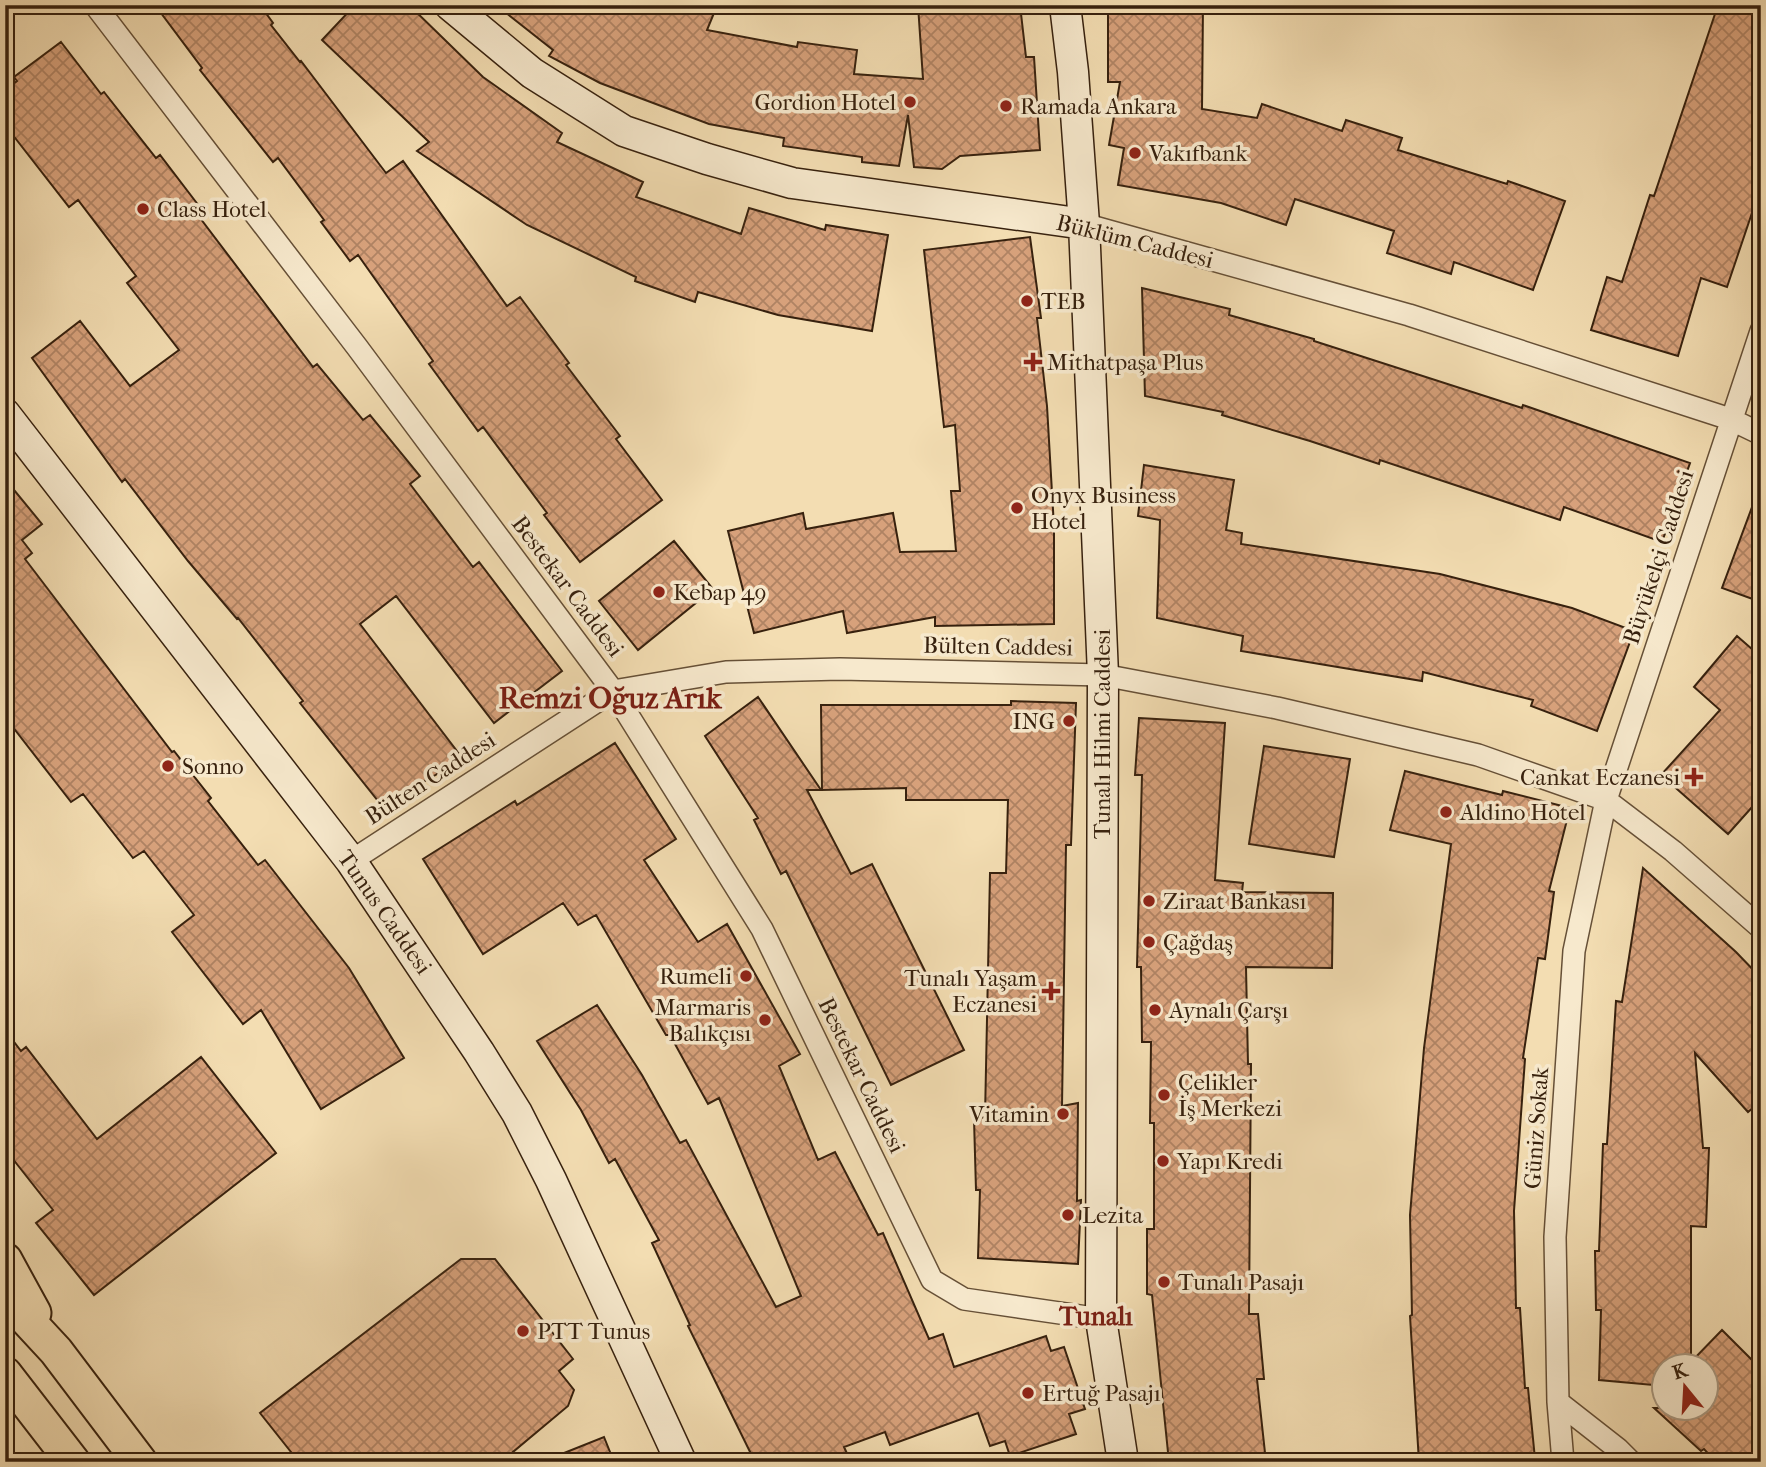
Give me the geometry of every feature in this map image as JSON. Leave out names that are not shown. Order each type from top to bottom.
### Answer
[{"type":"main road","points":[[5,1260],[56,1352]]},
{"type":"main road","points":[[5,1296],[56,1352],[140,1462]]},
{"type":"main road","points":[[8,1379],[73,1462]]},
{"type":"street","name":"Bestekar Caddesi","points":[[95,5],[349,337],[613,691],[762,929],[932,1280],[964,1299],[1101,1319]]},
{"type":"street","name":"Büklüm Caddesi","points":[[450,5],[532,73],[624,131],[706,159],[792,183],[1084,224],[1409,315],[1730,419],[1761,434]]},
{"type":"street","name":"Tunalı Hilmi Caddesi","points":[[1065,5],[1073,72],[1084,224],[1103,675],[1101,1319],[1123,1462]]},
{"type":"street","name":"Büyükelçi Caddesi","points":[[1606,800],[1761,331]]},
{"type":"street","name":"Tunus Caddesi","points":[[5,414],[351,861],[479,1052],[517,1113],[563,1205],[681,1462]]},
{"type":"street","name":"Bülten Caddesi","points":[[351,861],[613,691],[726,672],[840,669],[1103,675],[1277,708],[1478,755],[1606,800],[1673,851],[1761,928]]},
{"type":"street","name":"Güniz Sokak","points":[[1563,1462],[1558,1402],[1555,1237],[1574,951],[1606,800]]},
{"type":"street","points":[[1558,1402],[1618,1448],[1631,1462]]},
{"type":"building","points":[[155,5],[260,5],[273,23],[271,25],[386,173],[403,161],[507,306],[520,297],[569,363],[566,365],[620,436],[616,439],[662,500],[580,562],[483,427],[478,431],[429,364],[433,361],[358,255],[350,261],[321,222],[324,220],[278,158],[273,162],[200,70],[202,68]]},
{"type":"building","points":[[355,5],[409,5],[483,77],[562,133],[557,142],[643,182],[636,197],[741,234],[749,208],[825,230],[826,225],[888,235],[872,331],[778,315],[698,292],[695,302],[635,281],[636,277],[527,225],[417,151],[429,142],[322,40]]},
{"type":"building","points":[[496,5],[694,5],[714,13],[707,30],[797,47],[798,42],[857,50],[854,74],[923,79],[918,5],[1020,5],[1026,57],[1034,57],[1040,150],[960,156],[942,169],[914,167],[908,115],[899,166],[862,162],[862,157],[783,146],[784,138],[709,124],[600,83],[549,56],[553,50]]},
{"type":"building","points":[[1108,5],[1203,5],[1202,109],[1257,118],[1262,104],[1342,131],[1346,120],[1402,138],[1398,150],[1507,184],[1508,181],[1565,201],[1533,290],[1454,262],[1451,274],[1387,253],[1394,231],[1295,199],[1286,225],[1221,203],[1118,185],[1124,148],[1109,145],[1120,82],[1108,82]]},
{"type":"building","points":[[1718,5],[1761,5],[1761,196],[1757,208],[1754,207],[1727,287],[1701,278],[1678,356],[1591,330],[1607,277],[1622,282]]},
{"type":"building","points":[[61,42],[156,158],[160,155],[199,206],[194,210],[313,367],[317,364],[363,420],[370,415],[420,476],[410,484],[473,567],[479,562],[562,671],[494,723],[396,596],[360,624],[463,759],[382,806],[300,703],[303,701],[238,618],[188,561],[125,479],[122,482],[32,358],[80,321],[130,386],[179,350],[127,283],[136,276],[78,200],[69,207],[5,125],[5,90],[17,81],[14,77]]},
{"type":"building","points":[[1030,237],[1041,318],[1037,318],[1047,406],[1054,527],[1054,624],[935,626],[935,617],[847,633],[843,611],[754,633],[728,531],[803,513],[806,529],[893,513],[900,552],[956,551],[951,491],[960,491],[955,425],[944,427],[924,250]]},
{"type":"building","points":[[1142,288],[1230,309],[1229,315],[1314,339],[1522,408],[1523,405],[1690,463],[1662,542],[1564,507],[1560,520],[1380,460],[1379,464],[1222,415],[1223,412],[1145,396]]},
{"type":"building","points":[[1144,465],[1234,480],[1226,530],[1242,533],[1241,544],[1440,574],[1572,608],[1634,631],[1597,731],[1531,706],[1533,700],[1423,672],[1422,681],[1241,651],[1243,636],[1157,618],[1160,520],[1138,516]]},
{"type":"building","points":[[5,479],[42,524],[22,540],[32,553],[25,559],[172,752],[174,751],[211,798],[208,801],[258,865],[265,860],[349,968],[404,1058],[321,1109],[261,1010],[243,1024],[172,932],[194,915],[144,851],[133,858],[83,794],[71,802],[5,717]]},
{"type":"building","points":[[1758,491],[1761,491],[1761,602],[1722,588]]},
{"type":"building","points":[[674,541],[713,589],[638,650],[599,601]]},
{"type":"building","points":[[1737,636],[1761,657],[1761,797],[1728,834],[1661,775],[1720,710],[1694,687]]},
{"type":"building","points":[[758,697],[821,790],[807,790],[851,874],[872,864],[964,1050],[891,1085],[786,871],[781,874],[754,820],[758,818],[705,736]]},
{"type":"building","points":[[1011,701],[1076,703],[1071,845],[1066,845],[1062,1106],[1078,1103],[1077,1201],[1081,1200],[1078,1264],[978,1258],[980,1190],[976,1190],[974,1119],[985,1117],[990,873],[1006,873],[1008,800],[906,800],[906,788],[822,790],[821,705],[1011,705]]},
{"type":"building","points":[[1139,718],[1225,723],[1215,880],[1243,883],[1242,892],[1333,893],[1332,968],[1246,967],[1248,1064],[1251,1064],[1249,1314],[1258,1314],[1264,1379],[1257,1379],[1266,1462],[1169,1462],[1152,1295],[1147,1294],[1147,1229],[1154,1229],[1154,1123],[1150,1123],[1151,1042],[1142,1042],[1141,967],[1137,967],[1142,775],[1135,775]]},
{"type":"building","points":[[615,743],[676,839],[644,860],[698,942],[727,924],[800,1054],[779,1066],[818,1160],[835,1152],[878,1235],[883,1233],[929,1339],[943,1334],[954,1367],[1046,1336],[1051,1351],[1064,1347],[1085,1409],[1069,1414],[1076,1434],[1010,1456],[1005,1441],[990,1446],[978,1413],[890,1445],[885,1432],[844,1447],[851,1462],[755,1462],[688,1326],[690,1325],[652,1243],[659,1240],[615,1159],[609,1163],[581,1110],[537,1041],[597,1005],[642,1075],[680,1143],[686,1140],[776,1307],[801,1296],[719,1098],[708,1104],[670,1035],[666,1035],[596,915],[578,925],[563,903],[483,954],[423,859],[515,801],[517,805]]},
{"type":"building","points":[[1264,746],[1350,759],[1334,857],[1249,844]]},
{"type":"building","points":[[1405,771],[1502,795],[1503,791],[1570,808],[1549,891],[1554,892],[1545,959],[1538,958],[1523,1058],[1514,1211],[1516,1308],[1520,1308],[1525,1388],[1528,1388],[1535,1459],[1419,1462],[1410,1316],[1410,1215],[1424,1048],[1451,844],[1390,830]]},
{"type":"building","points":[[1643,868],[1761,978],[1761,1101],[1748,1112],[1695,1053],[1703,1148],[1709,1148],[1706,1227],[1691,1226],[1691,1352],[1650,1352],[1650,1385],[1599,1380],[1601,1310],[1596,1310],[1595,1251],[1599,1251],[1603,1144],[1607,1144],[1616,1001],[1622,1002]]},
{"type":"building","points":[[5,1030],[21,1051],[26,1047],[97,1139],[201,1057],[276,1153],[94,1295],[36,1223],[53,1210],[5,1149]]},
{"type":"building","points":[[461,1259],[495,1259],[573,1359],[559,1371],[574,1390],[568,1406],[501,1462],[377,1462],[374,1458],[332,1457],[327,1462],[299,1462],[260,1413]]},
{"type":"building","points":[[1722,1330],[1761,1369],[1761,1462],[1716,1462],[1704,1449],[1701,1451],[1669,1422],[1720,1422],[1720,1352],[1701,1352]]},
{"type":"building","points":[[604,1437],[614,1462],[544,1462],[544,1461]]},
{"type":"place","name":"Gordion Hotel","points":[[910,102]]},
{"type":"place","name":"Ramada Ankara","points":[[1006,106]]},
{"type":"place","name":"Vakıfbank","points":[[1135,153]]},
{"type":"place","name":"Class Hotel","points":[[143,209]]},
{"type":"place","name":"TEB","points":[[1027,301]]},
{"type":"place","name":"Mithatpaşa Plus","points":[[1033,362]]},
{"type":"place","name":"Onyx Business Hotel","points":[[1017,508]]},
{"type":"place","name":"Kebap 49","points":[[659,592]]},
{"type":"place","name":"ING","points":[[1069,721]]},
{"type":"place","name":"Sonno","points":[[168,766]]},
{"type":"place","name":"Cankat Eczanesi","points":[[1694,777]]},
{"type":"place","name":"Aldino Hotel","points":[[1446,812]]},
{"type":"place","name":"Ziraat Bankası","points":[[1149,901]]},
{"type":"place","name":"Çağdaş","points":[[1149,942]]},
{"type":"place","name":"Rumeli","points":[[746,976]]},
{"type":"place","name":"Tunalı Yaşam Eczanesi","points":[[1051,991]]},
{"type":"place","name":"Aynalı Çarşı","points":[[1155,1010]]},
{"type":"place","name":"Marmaris Balıkçısı","points":[[765,1020]]},
{"type":"place","name":"Çelikler İş Merkezi","points":[[1164,1095]]},
{"type":"place","name":"Vitamin","points":[[1063,1114]]},
{"type":"place","name":"Yapı Kredi","points":[[1163,1161]]},
{"type":"place","name":"Lezita","points":[[1068,1215]]},
{"type":"place","name":"Tunalı Pasajı","points":[[1164,1282]]},
{"type":"place","name":"PTT Tunus","points":[[523,1331]]},
{"type":"place","name":"Ertuğ Pasajı","points":[[1028,1393]]},
{"type":"district","name":"Remzi Oğuz Arık","points":[[610,698]]},
{"type":"district","name":"Tunalı","points":[[1096,1316]]}]
